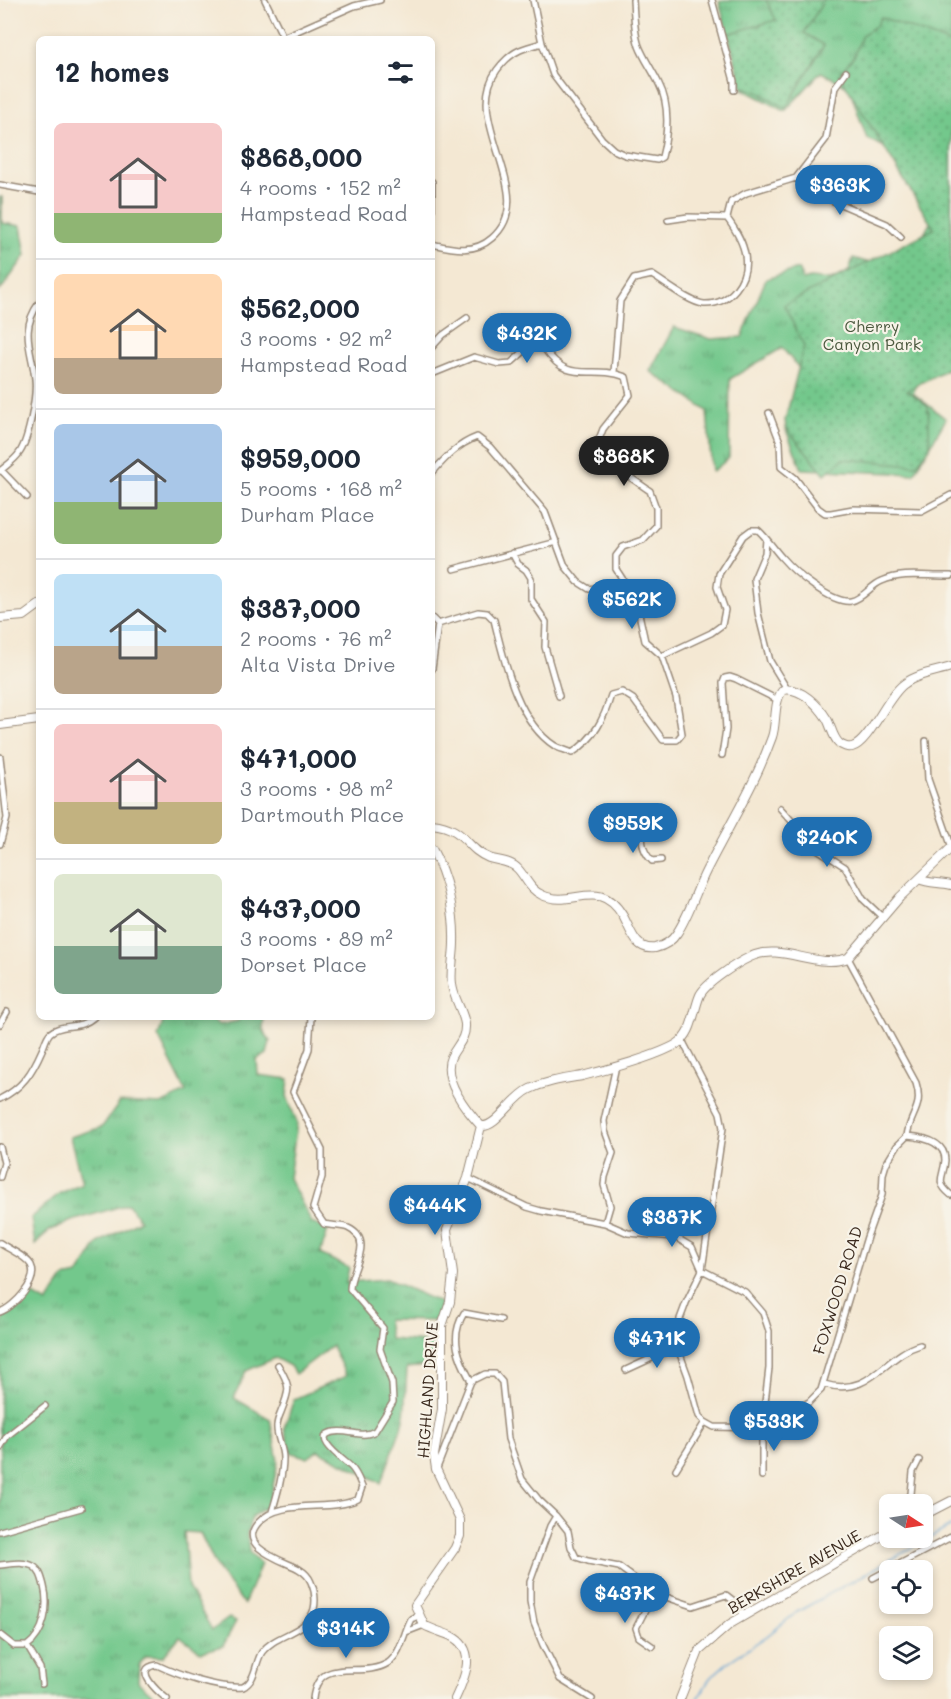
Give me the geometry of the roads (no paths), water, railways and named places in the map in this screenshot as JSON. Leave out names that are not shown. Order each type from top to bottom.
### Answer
[{"type":"street","points":[[265,0],[281,36]]},
{"type":"street","points":[[286,36],[354,6],[380,0]]},
{"type":"street","points":[[533,0],[542,43],[553,75],[609,146],[625,155],[660,159],[666,134],[667,113],[664,94],[640,49],[635,28],[633,0]]},
{"type":"street","points":[[711,0],[734,81],[734,90]]},
{"type":"street","points":[[435,245],[455,250],[476,248],[498,233],[506,220],[509,197],[486,109],[486,93],[490,79],[503,62],[519,50],[542,43]]},
{"type":"street","points":[[614,372],[620,301],[634,279],[652,275],[688,299],[702,304],[718,303],[737,290],[744,273],[746,255],[739,235],[727,218],[731,202],[746,193],[796,178],[826,139],[835,87],[846,72]]},
{"type":"street","points":[[796,178],[808,190],[887,224],[901,237]]},
{"type":"street","points":[[0,185],[36,191]]},
{"type":"street","points":[[668,220],[688,217],[727,218]]},
{"type":"street","points":[[36,308],[31,315],[27,335],[36,386]]},
{"type":"street","points":[[435,344],[467,318]]},
{"type":"street","points":[[435,373],[474,357],[499,364],[511,363],[532,344],[544,348],[553,361],[568,371],[614,372],[626,377],[630,395],[603,429],[598,442],[605,456],[614,465],[650,491],[656,508],[656,526],[643,540],[623,547],[616,556],[616,569],[636,600],[645,641],[662,656],[676,697],[682,734],[677,740],[663,740],[633,699],[622,692],[611,695],[603,719],[583,746],[572,753],[555,746],[536,729],[510,682],[494,620],[487,613],[478,612],[438,624]]},
{"type":"street","points":[[27,497],[1,470],[22,450],[36,395]]},
{"type":"street","points":[[769,413],[780,442],[781,467],[804,487],[818,508],[825,513],[853,509],[921,511],[951,495]]},
{"type":"street","points":[[435,470],[456,448],[477,437],[490,447],[545,512],[565,566],[578,582],[589,589],[624,584]]},
{"type":"street","points":[[662,656],[711,633],[722,625],[725,610],[717,587],[719,574],[743,536],[751,530],[758,530],[792,567],[825,593],[844,601],[858,599],[879,582],[889,578],[951,576]]},
{"type":"street","points":[[766,538],[765,553],[754,579],[758,614],[770,661],[787,688],[799,692],[827,719],[838,742],[847,747],[853,747],[865,737],[894,692],[903,684],[914,677],[951,667]]},
{"type":"street","points":[[454,569],[557,542]]},
{"type":"street","points":[[512,554],[531,578],[531,599],[546,622],[545,647],[560,696]]},
{"type":"street","points":[[0,620],[24,616],[36,607]]},
{"type":"street","points":[[435,621],[438,624]]},
{"type":"street","points":[[435,646],[438,624]]},
{"type":"street","points":[[722,755],[726,729],[723,683],[725,678],[736,679],[778,700]]},
{"type":"street","points":[[435,825],[456,831],[487,857],[515,866],[532,890],[545,897],[564,899],[593,894],[608,899],[621,914],[636,942],[642,946],[657,948],[669,942],[678,932],[706,871],[741,807],[773,735],[780,693],[787,688]]},
{"type":"street","points":[[0,725],[36,720]]},
{"type":"street","points":[[435,854],[441,863],[449,901],[454,943],[452,987],[465,1023],[461,1042],[449,1064],[452,1084],[473,1118],[481,1126],[489,1126],[517,1097],[528,1090],[557,1080],[616,1066],[669,1048],[682,1040],[705,987],[751,956],[768,952],[830,961],[848,958],[882,917],[951,847],[928,779],[926,741]]},
{"type":"street","points":[[0,758],[7,818],[0,844]]},
{"type":"street","points":[[780,808],[817,849],[845,867],[863,899],[882,917]]},
{"type":"street","points":[[645,818],[642,836],[644,854],[652,861],[661,860]]},
{"type":"street","points":[[919,879],[925,882],[941,882],[951,885]]},
{"type":"street","name":"FOXWOOD ROAD","points":[[762,1428],[771,1426],[809,1402],[817,1396],[824,1384],[872,1220],[882,1195],[886,1164],[897,1146],[907,1136],[909,1124],[919,1103],[920,1095],[916,1083],[848,958]]},
{"type":"street","points":[[0,1024],[7,1012]]},
{"type":"street","points":[[0,1100],[14,1092],[26,1080],[50,1034],[56,1029],[85,1024],[90,1020]]},
{"type":"street","points":[[167,1699],[147,1678],[148,1668],[153,1665],[181,1676],[215,1684],[243,1687],[251,1681],[257,1661],[268,1646],[303,1626],[313,1613],[315,1593],[307,1576],[293,1566],[266,1553],[254,1540],[255,1526],[272,1512],[344,1504],[358,1499],[362,1487],[358,1475],[329,1449],[327,1435],[337,1431],[360,1435],[375,1431],[393,1402],[392,1383],[380,1349],[383,1329],[350,1289],[350,1280],[361,1254],[362,1245],[350,1229],[324,1224],[313,1208],[322,1177],[322,1150],[293,1092],[309,1049],[311,1020]]},
{"type":"street","points":[[682,1040],[720,1113],[723,1128],[702,1270],[680,1319],[678,1346],[695,1407],[705,1422],[714,1427],[762,1428]]},
{"type":"street","points":[[605,1223],[610,1206],[604,1177],[613,1153],[604,1121],[616,1066]]},
{"type":"street","name":"HIGHLAND DRIVE","points":[[419,1616],[415,1605],[460,1536],[460,1520],[436,1469],[434,1455],[442,1409],[442,1326],[450,1302],[453,1274],[447,1230],[468,1178],[481,1126]]},
{"type":"street","points":[[907,1136],[926,1138],[942,1150],[945,1159],[940,1178],[942,1187],[951,1195]]},
{"type":"street","points":[[0,1147],[4,1163],[0,1177]]},
{"type":"street","points":[[468,1178],[534,1209],[605,1223],[628,1233],[675,1237],[692,1248],[702,1270],[745,1292],[763,1312],[769,1331],[769,1368],[762,1428],[762,1476]]},
{"type":"street","points":[[0,1243],[29,1262],[32,1271],[30,1280],[20,1298],[10,1308],[0,1312]]},
{"type":"street","points":[[471,1381],[457,1351],[461,1318],[464,1313],[501,1320]]},
{"type":"street","points":[[824,1384],[835,1387],[857,1384],[886,1367],[907,1350],[920,1345]]},
{"type":"street","points":[[626,1370],[678,1346]]},
{"type":"street","points":[[272,1512],[283,1456],[276,1428],[277,1420],[288,1394],[286,1378],[278,1365]]},
{"type":"street","points":[[436,1469],[471,1381],[485,1374],[495,1374],[502,1382],[508,1439],[522,1479],[568,1532],[576,1557],[619,1567],[654,1593],[693,1606],[726,1595],[735,1602],[744,1615]]},
{"type":"street","points":[[0,1448],[7,1436],[45,1406]]},
{"type":"street","points":[[676,1469],[705,1422]]},
{"type":"street","points":[[911,1494],[913,1472],[919,1460]]},
{"type":"street","points":[[933,1510],[951,1501]]},
{"type":"street","points":[[0,1531],[81,1508]]},
{"type":"street","points":[[556,1516],[550,1526],[530,1582],[530,1601],[534,1623],[560,1679],[592,1699]]},
{"type":"street","points":[[873,1578],[951,1537]]},
{"type":"street","name":"BERKSHIRE AVENUE","points":[[680,1699],[699,1651],[730,1624],[879,1538]]},
{"type":"street","points":[[0,1565],[27,1564],[36,1569],[42,1577],[47,1597],[47,1609],[34,1638],[27,1646],[14,1646],[0,1635]]},
{"type":"street","points":[[652,1646],[639,1637],[636,1628],[654,1593]]},
{"type":"street","points":[[313,1699],[318,1681],[329,1673],[372,1668],[390,1662],[398,1652],[411,1619],[419,1616],[424,1625],[459,1641],[468,1655],[465,1675],[454,1699]]},
{"type":"street","points":[[406,1632],[424,1625]]},
{"type":"street","points":[[27,1646],[40,1668],[42,1684]]},
{"type":"waterway","points":[[698,1699],[710,1678],[728,1662],[767,1636],[797,1612],[951,1526]]},
{"type":"park label","name":"Cherry Canyon Park","points":[[872,334]]}]
